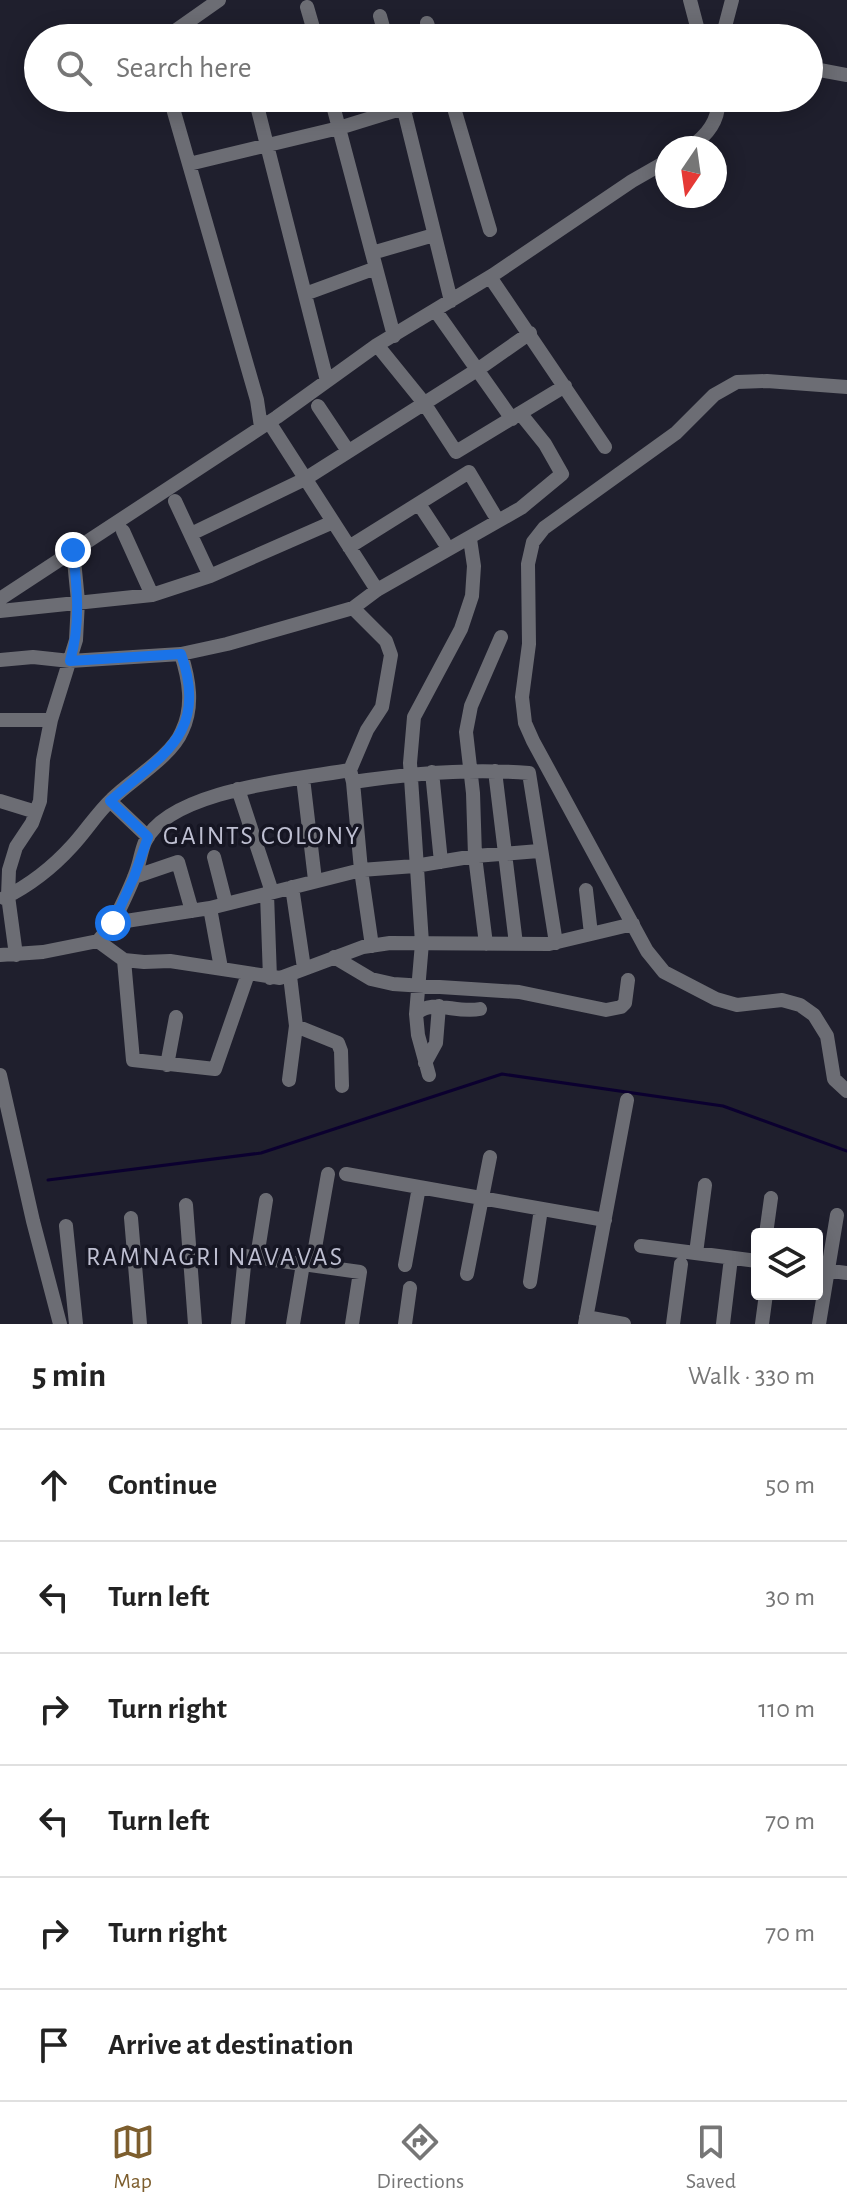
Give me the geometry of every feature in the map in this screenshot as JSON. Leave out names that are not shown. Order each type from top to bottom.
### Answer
[{"type":"street","points":[[185,24],[219,0]]},
{"type":"street","points":[[690,0],[696,24]]},
{"type":"street","points":[[726,24],[732,0]]},
{"type":"street","points":[[307,7],[312,24]]},
{"type":"street","points":[[380,16],[382,24]]},
{"type":"street","points":[[823,71],[847,75]]},
{"type":"street","points":[[174,112],[265,425],[305,479],[377,590]]},
{"type":"street","points":[[259,112],[327,381]]},
{"type":"street","points":[[335,112],[394,336]]},
{"type":"street","points":[[189,164],[339,128],[381,112]]},
{"type":"street","points":[[404,112],[451,301]]},
{"type":"street","points":[[455,112],[490,230]]},
{"type":"street","points":[[703,136],[710,130],[718,112]]},
{"type":"street","points":[[0,599],[265,425],[377,345],[490,277],[655,168]]},
{"type":"street","points":[[305,294],[434,235]]},
{"type":"street","points":[[490,277],[605,447]]},
{"type":"street","points":[[0,660],[33,657],[70,661],[181,654],[353,608],[377,590],[521,508],[562,474],[545,444],[476,370],[435,310]]},
{"type":"street","points":[[191,534],[305,479],[530,333]]},
{"type":"street","points":[[377,345],[424,403],[456,452],[565,386]]},
{"type":"street","points":[[847,387],[737,382],[714,395],[676,433],[558,517],[533,542],[528,564],[529,644],[522,697],[525,723],[647,951],[664,972],[716,999],[737,1005],[782,1000],[800,1005],[814,1015],[827,1036],[834,1079],[847,1091]]},
{"type":"street","points":[[318,406],[348,451]]},
{"type":"street","points":[[349,547],[469,472],[494,514]]},
{"type":"street","points":[[175,501],[210,576]]},
{"type":"street","points":[[419,504],[444,542]]},
{"type":"street","points":[[0,611],[152,595],[210,576],[333,522]]},
{"type":"street","points":[[123,531],[152,595]]},
{"type":"street","points":[[439,1006],[436,1043],[427,1069],[416,1014],[422,943],[411,773],[414,717],[461,629],[472,596],[474,566],[470,539]]},
{"type":"street","points":[[73,550],[78,601],[76,640],[51,720],[43,760],[40,801],[32,823],[16,847],[9,870],[4,898],[8,955],[98,941],[113,923],[148,837],[160,823],[184,806],[238,789],[303,778],[471,770],[529,773],[556,943]]},
{"type":"street","points":[[353,608],[386,641],[391,655],[382,707],[367,730],[352,776],[372,946]]},
{"type":"street","points":[[486,944],[475,856],[466,732],[471,706],[501,637]]},
{"type":"street","points":[[4,898],[46,872],[110,801],[170,748],[182,733],[190,703],[187,673],[181,654]]},
{"type":"street","points":[[0,720],[51,720]]},
{"type":"street","points":[[495,771],[516,944]]},
{"type":"street","points":[[432,772],[441,862]]},
{"type":"street","points":[[303,778],[315,880]]},
{"type":"street","points":[[238,789],[270,893],[270,978]]},
{"type":"street","points":[[0,801],[36,812]]},
{"type":"street","points":[[110,801],[148,837]]},
{"type":"street","points":[[113,923],[210,908],[361,870],[539,851]]},
{"type":"street","points":[[214,857],[226,904]]},
{"type":"street","points":[[134,877],[178,862],[192,911]]},
{"type":"street","points":[[292,887],[304,968]]},
{"type":"street","points":[[586,890],[591,934]]},
{"type":"street","points":[[210,908],[221,968]]},
{"type":"street","points":[[98,941],[124,960],[170,961],[270,978],[290,976],[334,957],[390,943],[556,943],[633,924]]},
{"type":"street","points":[[334,957],[371,979],[519,992],[606,1010],[625,1003],[628,980]]},
{"type":"street","points":[[124,960],[133,1060],[167,1065],[215,1069],[248,974]]},
{"type":"street","points":[[289,1080],[296,1026],[290,976]]},
{"type":"street","points":[[416,1014],[423,1007],[439,1006],[466,1012],[480,1009]]},
{"type":"street","points":[[167,1065],[176,1017]]},
{"type":"street","points":[[296,1026],[338,1043],[342,1086]]},
{"type":"street","points":[[0,1075],[60,1324]]},
{"type":"street","points":[[624,1324],[586,1321],[627,1100]]},
{"type":"street","points":[[467,1274],[490,1157]]},
{"type":"street","points":[[293,1324],[328,1174]]},
{"type":"street","points":[[346,1174],[605,1220]]},
{"type":"street","points":[[696,1253],[705,1185]]},
{"type":"street","points":[[405,1265],[419,1187]]},
{"type":"street","points":[[767,1228],[771,1198]]},
{"type":"street","points":[[257,1257],[266,1200]]},
{"type":"street","points":[[186,1205],[195,1324]]},
{"type":"street","points":[[530,1282],[541,1209]]},
{"type":"street","points":[[823,1265],[837,1215]]},
{"type":"street","points":[[131,1218],[140,1324]]},
{"type":"street","points":[[66,1226],[76,1324]]},
{"type":"street","points":[[641,1246],[751,1260]]},
{"type":"street","points":[[238,1324],[245,1256],[360,1272],[352,1324]]},
{"type":"street","points":[[723,1324],[731,1258]]},
{"type":"street","points":[[673,1324],[681,1264]]},
{"type":"street","points":[[823,1269],[847,1273]]},
{"type":"street","points":[[405,1324],[410,1288]]},
{"type":"street","points":[[762,1324],[765,1300]]},
{"type":"street","points":[[819,1324],[820,1300]]},
{"type":"waterway","points":[[48,1180],[261,1153],[502,1074],[723,1106],[847,1151]]},
{"type":"district","name":"GAINTS COLONY","points":[[262,835]]},
{"type":"district","name":"RAMNAGRI NAVAVAS","points":[[215,1256]]},
{"type":"route","points":[[73,550],[78,601],[76,640],[70,661],[181,654],[187,673],[190,703],[182,733],[170,748],[110,801],[148,837],[113,923]]}]
